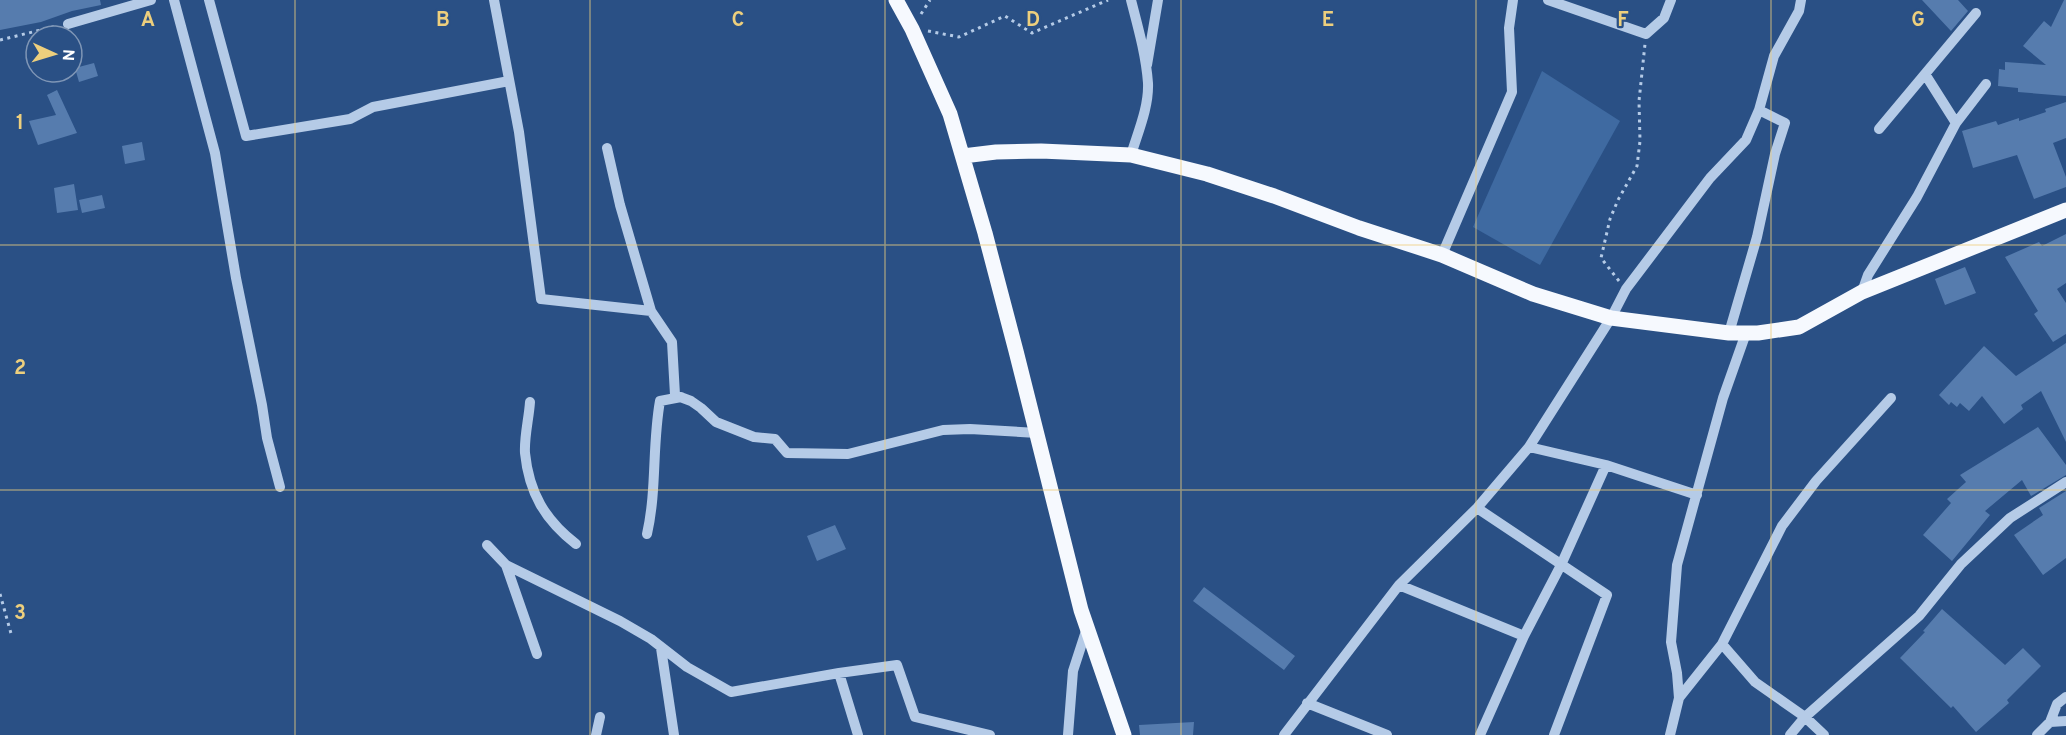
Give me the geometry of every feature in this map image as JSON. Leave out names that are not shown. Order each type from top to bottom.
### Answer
[{"type":"main road","points":[[896,0],[912,29],[950,114],[985,233],[1087,628],[1124,735]]},
{"type":"main road","points":[[963,156],[996,152],[1041,151],[1131,155],[1207,174],[1274,196],[1359,228],[1442,255],[1533,294],[1611,318],[1729,333],[1799,327],[1862,292],[2066,210]]},
{"type":"street","points":[[68,24],[151,0]]},
{"type":"street","points":[[174,0],[214,153],[267,438],[280,487]]},
{"type":"street","points":[[209,0],[246,136],[350,119],[373,107],[509,81]]},
{"type":"street","points":[[494,0],[519,132],[541,299],[651,311]]},
{"type":"street","points":[[1131,0],[1139,30],[1148,84],[1144,114],[1131,155]]},
{"type":"street","points":[[1146,73],[1158,0]]},
{"type":"street","points":[[1442,255],[1512,92],[1509,28],[1513,0]]},
{"type":"street","points":[[1548,0],[1646,34],[1664,18],[1671,0]]},
{"type":"street","points":[[1284,735],[1399,585],[1477,508],[1529,447],[1611,318],[1626,289],[1710,178],[1746,140],[1759,110],[1774,56],[1800,5],[1807,0]]},
{"type":"street","points":[[1879,129],[1976,13]]},
{"type":"street","points":[[1925,74],[1956,123]]},
{"type":"street","points":[[1862,292],[1868,275],[1917,197],[1956,123],[1986,84]]},
{"type":"street","points":[[1729,333],[1757,237],[1785,123],[1759,110]]},
{"type":"street","points":[[607,148],[620,205],[651,311],[672,342],[675,395],[701,408],[716,422],[754,437],[775,439],[787,453],[848,454],[943,430],[970,429],[1037,433]]},
{"type":"street","points":[[1670,735],[1679,698],[1671,642],[1677,565],[1723,398],[1746,333]]},
{"type":"street","points":[[647,534],[660,401],[681,397]]},
{"type":"street","points":[[1679,698],[1722,645],[1782,526],[1816,481],[1891,398]]},
{"type":"street","points":[[530,402],[525,452],[532,492],[558,530],[576,544]]},
{"type":"street","points":[[1529,447],[1606,465],[1696,495]]},
{"type":"street","points":[[1480,735],[1524,636],[1561,565],[1606,465]]},
{"type":"street","points":[[1790,735],[1805,717],[1919,616],[1961,564],[2010,518],[2066,482]]},
{"type":"street","points":[[1477,508],[1607,595],[1554,735]]},
{"type":"street","points":[[487,545],[506,565],[620,621],[651,639],[687,667],[731,692],[897,665],[915,717],[990,735]]},
{"type":"street","points":[[506,565],[537,654]]},
{"type":"street","points":[[1399,585],[1524,636]]},
{"type":"street","points":[[1068,735],[1073,671],[1087,628]]},
{"type":"street","points":[[1722,645],[1755,682],[1805,717],[1824,735]]},
{"type":"street","points":[[661,648],[674,735]]},
{"type":"street","points":[[839,673],[858,735]]},
{"type":"street","points":[[2041,734],[2050,722],[2057,704],[2066,697]]},
{"type":"street","points":[[1307,704],[1387,735]]},
{"type":"street","points":[[596,735],[600,717]]},
{"type":"street","points":[[2050,722],[2066,721]]},
{"type":"path","points":[[912,29],[959,37],[1005,16],[1032,33],[1108,0]]},
{"type":"path","points":[[0,40],[24,34]]},
{"type":"path","points":[[1626,289],[1600,258],[1617,200],[1636,166],[1640,141],[1639,101],[1646,34]]},
{"type":"path","points":[[0,594],[12,637]]},
{"type":"shaded area","points":[[1542,71],[1620,121],[1540,265],[1473,227]]},
{"type":"building","points":[[0,0],[100,0],[101,5],[72,11],[41,22],[0,30]]},
{"type":"building","points":[[1922,0],[1958,0],[1968,11],[1951,31]]},
{"type":"building","points":[[2066,0],[2066,96],[2018,92],[2018,88],[1998,86],[1999,69],[2005,70],[2005,62],[2046,65],[2023,46],[2044,21],[2051,27]]},
{"type":"building","points":[[94,63],[98,76],[84,80],[84,66]]},
{"type":"building","points":[[57,90],[77,133],[38,145],[29,121],[56,115],[47,95]]},
{"type":"building","points":[[2066,102],[2066,138],[2053,143],[2066,177],[2066,187],[2034,199],[2017,155],[1973,168],[1962,131],[1996,121],[1998,125],[2019,118],[2019,121]]},
{"type":"building","points":[[142,142],[145,160],[125,164],[122,146]]},
{"type":"building","points":[[74,184],[78,210],[57,213],[54,188]]},
{"type":"building","points":[[102,195],[105,208],[82,213],[79,200]]},
{"type":"building","points":[[2066,234],[2066,283],[2057,289],[2066,303],[2066,334],[2053,342],[2034,314],[2038,311],[2005,257],[2039,242],[2042,246]]},
{"type":"building","points":[[1965,267],[1976,293],[1945,305],[1935,279]]},
{"type":"building","points":[[2066,343],[2066,442],[2041,391],[2021,405],[2023,409],[2004,424],[1982,396],[1969,411],[1960,403],[1957,407],[1951,402],[1949,405],[1939,395],[1984,346],[2016,376]]},
{"type":"building","points":[[2038,427],[2066,465],[2066,475],[2031,496],[2022,480],[1985,511],[1990,515],[1952,561],[1923,535],[1951,503],[1947,499],[1966,482],[1960,475]]},
{"type":"building","points":[[2066,491],[2066,558],[2043,575],[2014,535],[2043,515],[2039,508]]},
{"type":"building","points":[[835,525],[846,549],[817,561],[807,536]]},
{"type":"building","points":[[1204,587],[1295,656],[1284,670],[1193,601]]},
{"type":"building","points":[[1942,609],[2005,665],[2023,648],[2041,666],[2007,700],[2009,703],[1976,732],[1953,706],[1951,708],[1900,658],[1925,632],[1923,631]]},
{"type":"building","points":[[1194,722],[1193,735],[1140,735],[1139,725]]}]
